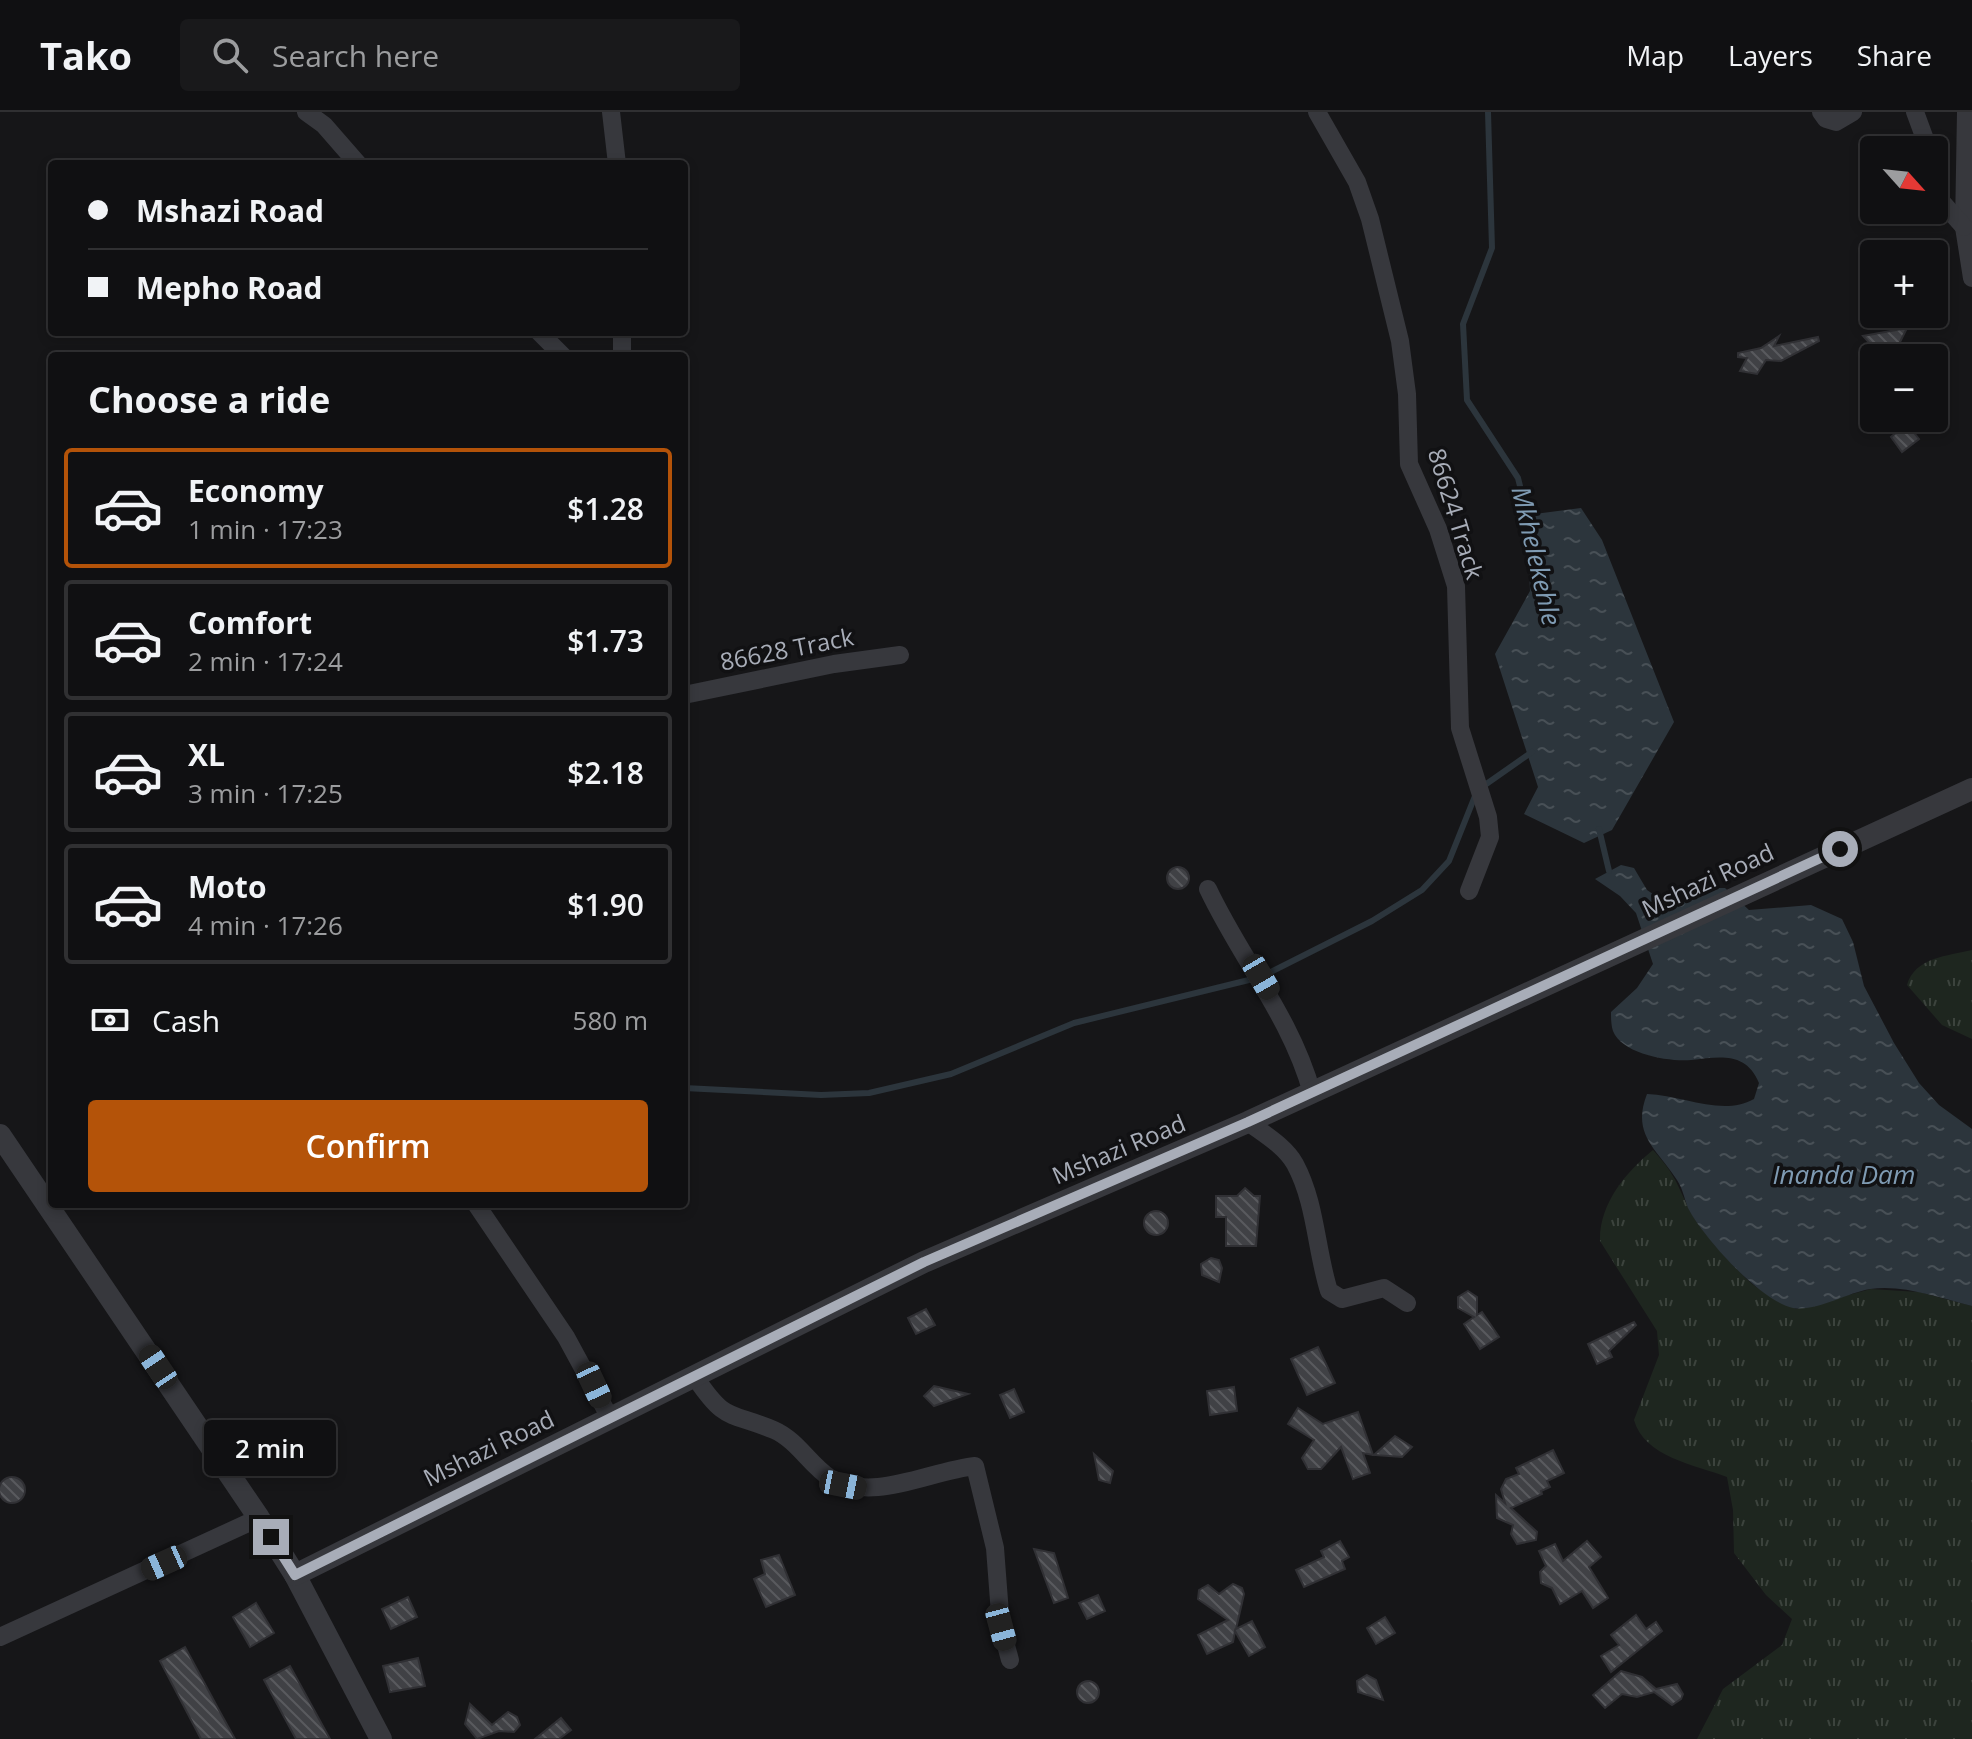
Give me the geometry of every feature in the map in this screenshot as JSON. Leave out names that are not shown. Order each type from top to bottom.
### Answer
[{"type":"street","points":[[306,112],[324,125],[355,160]]},
{"type":"street","points":[[611,112],[617,160]]},
{"type":"street","name":"86624 Track","points":[[1317,112],[1357,182],[1370,219],[1400,341],[1407,394],[1409,464],[1438,529],[1456,586],[1460,728],[1488,817],[1490,837],[1469,891]]},
{"type":"street","points":[[1821,112],[1836,122],[1853,112]]},
{"type":"street","points":[[1915,112],[1924,136]]},
{"type":"street","points":[[1966,112],[1964,227],[1972,278]]},
{"type":"street","points":[[1948,209],[1964,227]]},
{"type":"street","points":[[543,336],[559,352]]},
{"type":"street","name":"86628 Track","points":[[688,694],[818,667],[900,655]]},
{"type":"street","name":"Mshazi Road","points":[[295,1575],[924,1262],[1248,1122],[1972,789]]},
{"type":"street","points":[[1208,889],[1233,938],[1254,965],[1286,1023],[1303,1058],[1312,1093]]},
{"type":"street","points":[[1248,1122],[1280,1147],[1294,1163],[1318,1233],[1325,1279],[1334,1297],[1352,1298],[1384,1288],[1407,1303]]},
{"type":"street","points":[[0,1135],[48,1206]]},
{"type":"street","points":[[49,1208],[295,1575],[381,1739]]},
{"type":"street","points":[[479,1208],[566,1337],[610,1418]]},
{"type":"street","points":[[695,1377],[713,1403],[725,1413],[775,1431],[826,1475],[843,1485],[861,1488],[885,1486],[946,1469],[975,1466],[995,1548],[1001,1627],[1010,1660]]},
{"type":"street","points":[[0,1637],[259,1518]]},
{"type":"green space","points":[[1972,950],[1972,1039],[1942,1025],[1907,985],[1911,976],[1925,963]]},
{"type":"green space","points":[[1653,1150],[1674,1177],[1700,1226],[1726,1258],[1757,1288],[1796,1309],[1871,1289],[1919,1292],[1972,1306],[1972,1739],[1697,1739],[1723,1689],[1782,1645],[1792,1619],[1766,1595],[1734,1553],[1733,1510],[1727,1477],[1660,1451],[1648,1443],[1634,1420],[1659,1355],[1657,1331],[1600,1241],[1609,1202],[1633,1168]]},
{"type":"water","points":[[1581,508],[1602,540],[1674,722],[1612,830],[1584,843],[1524,814],[1538,787],[1495,654],[1530,591],[1527,515]]},
{"type":"water","name":"Inanda Dam","points":[[1621,865],[1634,868],[1647,890],[1666,903],[1707,888],[1725,888],[1749,910],[1811,905],[1842,919],[1853,942],[1864,986],[1894,1043],[1919,1083],[1939,1105],[1972,1129],[1972,1306],[1921,1293],[1883,1288],[1861,1291],[1821,1305],[1793,1308],[1765,1294],[1749,1281],[1706,1235],[1688,1208],[1679,1183],[1648,1141],[1642,1120],[1647,1094],[1729,1106],[1754,1099],[1759,1083],[1747,1065],[1731,1058],[1659,1058],[1636,1051],[1618,1039],[1611,1024],[1611,1012],[1637,988],[1653,964],[1636,913],[1620,896],[1595,879]]},
{"type":"building","points":[[1907,328],[1899,344],[1870,344],[1863,336]]},
{"type":"building","points":[[1779,336],[1774,346],[1818,337],[1819,341],[1781,361],[1766,360],[1757,374],[1740,371],[1747,358],[1738,357],[1738,353],[1761,348]]},
{"type":"building","points":[[1897,432],[1913,432],[1919,439],[1902,452],[1891,437]]},
{"type":"building","points":[[1178,867],[1186,870],[1189,878],[1186,886],[1178,889],[1170,886],[1167,878],[1170,870]]},
{"type":"building","points":[[1245,1188],[1254,1196],[1260,1196],[1256,1246],[1226,1246],[1226,1217],[1216,1217],[1216,1196],[1237,1196]]},
{"type":"building","points":[[1156,1211],[1164,1215],[1168,1223],[1164,1231],[1156,1235],[1148,1231],[1144,1223],[1148,1215]]},
{"type":"building","points":[[1211,1258],[1219,1260],[1222,1268],[1219,1282],[1202,1275],[1201,1264]]},
{"type":"building","points":[[1468,1291],[1477,1297],[1477,1315],[1482,1312],[1499,1337],[1480,1349],[1464,1324],[1474,1317],[1458,1308],[1458,1297]]},
{"type":"building","points":[[926,1309],[935,1325],[916,1334],[908,1318]]},
{"type":"building","points":[[1634,1322],[1636,1325],[1609,1351],[1612,1357],[1597,1364],[1588,1344]]},
{"type":"building","points":[[1318,1347],[1335,1383],[1307,1395],[1291,1359]]},
{"type":"building","points":[[934,1386],[968,1394],[934,1406],[924,1396]]},
{"type":"building","points":[[1234,1387],[1237,1411],[1210,1415],[1207,1391]]},
{"type":"building","points":[[1014,1389],[1024,1412],[1010,1418],[1000,1395]]},
{"type":"building","points":[[1298,1408],[1323,1424],[1358,1412],[1373,1455],[1363,1453],[1370,1473],[1353,1479],[1341,1447],[1321,1469],[1308,1469],[1302,1458],[1314,1440],[1288,1424]]},
{"type":"building","points":[[1395,1436],[1412,1447],[1402,1457],[1374,1455]]},
{"type":"building","points":[[1553,1450],[1564,1473],[1547,1481],[1550,1487],[1541,1491],[1542,1494],[1511,1508],[1537,1532],[1536,1540],[1517,1544],[1511,1534],[1513,1525],[1497,1518],[1496,1495],[1505,1503],[1501,1489],[1506,1479],[1519,1474],[1516,1468]]},
{"type":"building","points":[[1094,1454],[1113,1471],[1110,1483],[1099,1480]]},
{"type":"building","points":[[12,1477],[21,1481],[25,1490],[21,1499],[12,1503],[3,1499],[-1,1490],[3,1481]]},
{"type":"building","points":[[1340,1541],[1349,1557],[1342,1561],[1345,1569],[1304,1587],[1296,1570],[1324,1557],[1321,1551]]},
{"type":"building","points":[[1587,1541],[1601,1557],[1589,1567],[1608,1598],[1593,1608],[1582,1591],[1560,1604],[1552,1588],[1541,1583],[1540,1572],[1546,1566],[1539,1551],[1555,1544],[1563,1561]]},
{"type":"building","points":[[1034,1549],[1054,1553],[1068,1598],[1054,1603]]},
{"type":"building","points":[[779,1555],[795,1595],[766,1607],[754,1579],[765,1574],[761,1560]]},
{"type":"building","points":[[1233,1584],[1242,1588],[1244,1594],[1236,1629],[1252,1621],[1265,1647],[1249,1656],[1235,1631],[1233,1642],[1207,1654],[1198,1635],[1228,1620],[1198,1599],[1199,1590],[1208,1585],[1219,1594]]},
{"type":"building","points":[[1098,1595],[1105,1611],[1087,1619],[1079,1603]]},
{"type":"building","points":[[408,1597],[417,1617],[391,1629],[382,1609]]},
{"type":"building","points":[[256,1603],[274,1633],[250,1647],[233,1617]]},
{"type":"building","points":[[1636,1615],[1646,1629],[1656,1622],[1662,1631],[1611,1672],[1601,1656],[1619,1645],[1611,1635]]},
{"type":"building","points":[[1385,1617],[1395,1633],[1376,1644],[1367,1628]]},
{"type":"building","points":[[185,1647],[235,1739],[201,1739],[160,1661]]},
{"type":"building","points":[[418,1658],[425,1686],[390,1692],[383,1666]]},
{"type":"building","points":[[290,1666],[330,1739],[296,1739],[264,1680]]},
{"type":"building","points":[[1621,1671],[1642,1677],[1656,1689],[1677,1684],[1683,1694],[1681,1699],[1672,1705],[1654,1692],[1637,1697],[1622,1694],[1605,1708],[1593,1695]]},
{"type":"building","points":[[1367,1675],[1376,1680],[1383,1700],[1358,1692],[1357,1681]]},
{"type":"building","points":[[1088,1681],[1096,1684],[1099,1692],[1096,1700],[1088,1703],[1080,1700],[1077,1692],[1080,1684]]},
{"type":"building","points":[[470,1704],[492,1725],[508,1712],[517,1717],[520,1725],[514,1732],[499,1731],[477,1739],[465,1724]]},
{"type":"building","points":[[561,1718],[571,1730],[559,1739],[535,1739]]},
{"type":"waterway","name":"Mkhelekehle","points":[[1488,112],[1492,248],[1463,324],[1467,400],[1518,478],[1529,522]]},
{"type":"waterway","points":[[1482,787],[1532,752]]},
{"type":"waterway","points":[[688,1088],[821,1095],[869,1093],[951,1074],[1074,1023],[1261,977],[1372,921],[1422,890],[1449,861],[1475,796]]},
{"type":"waterway","name":"Mkhelekehle","points":[[1599,829],[1609,871]]},
{"type":"route","points":[[271,1537],[295,1575],[924,1262],[1248,1122],[1840,849]]}]
